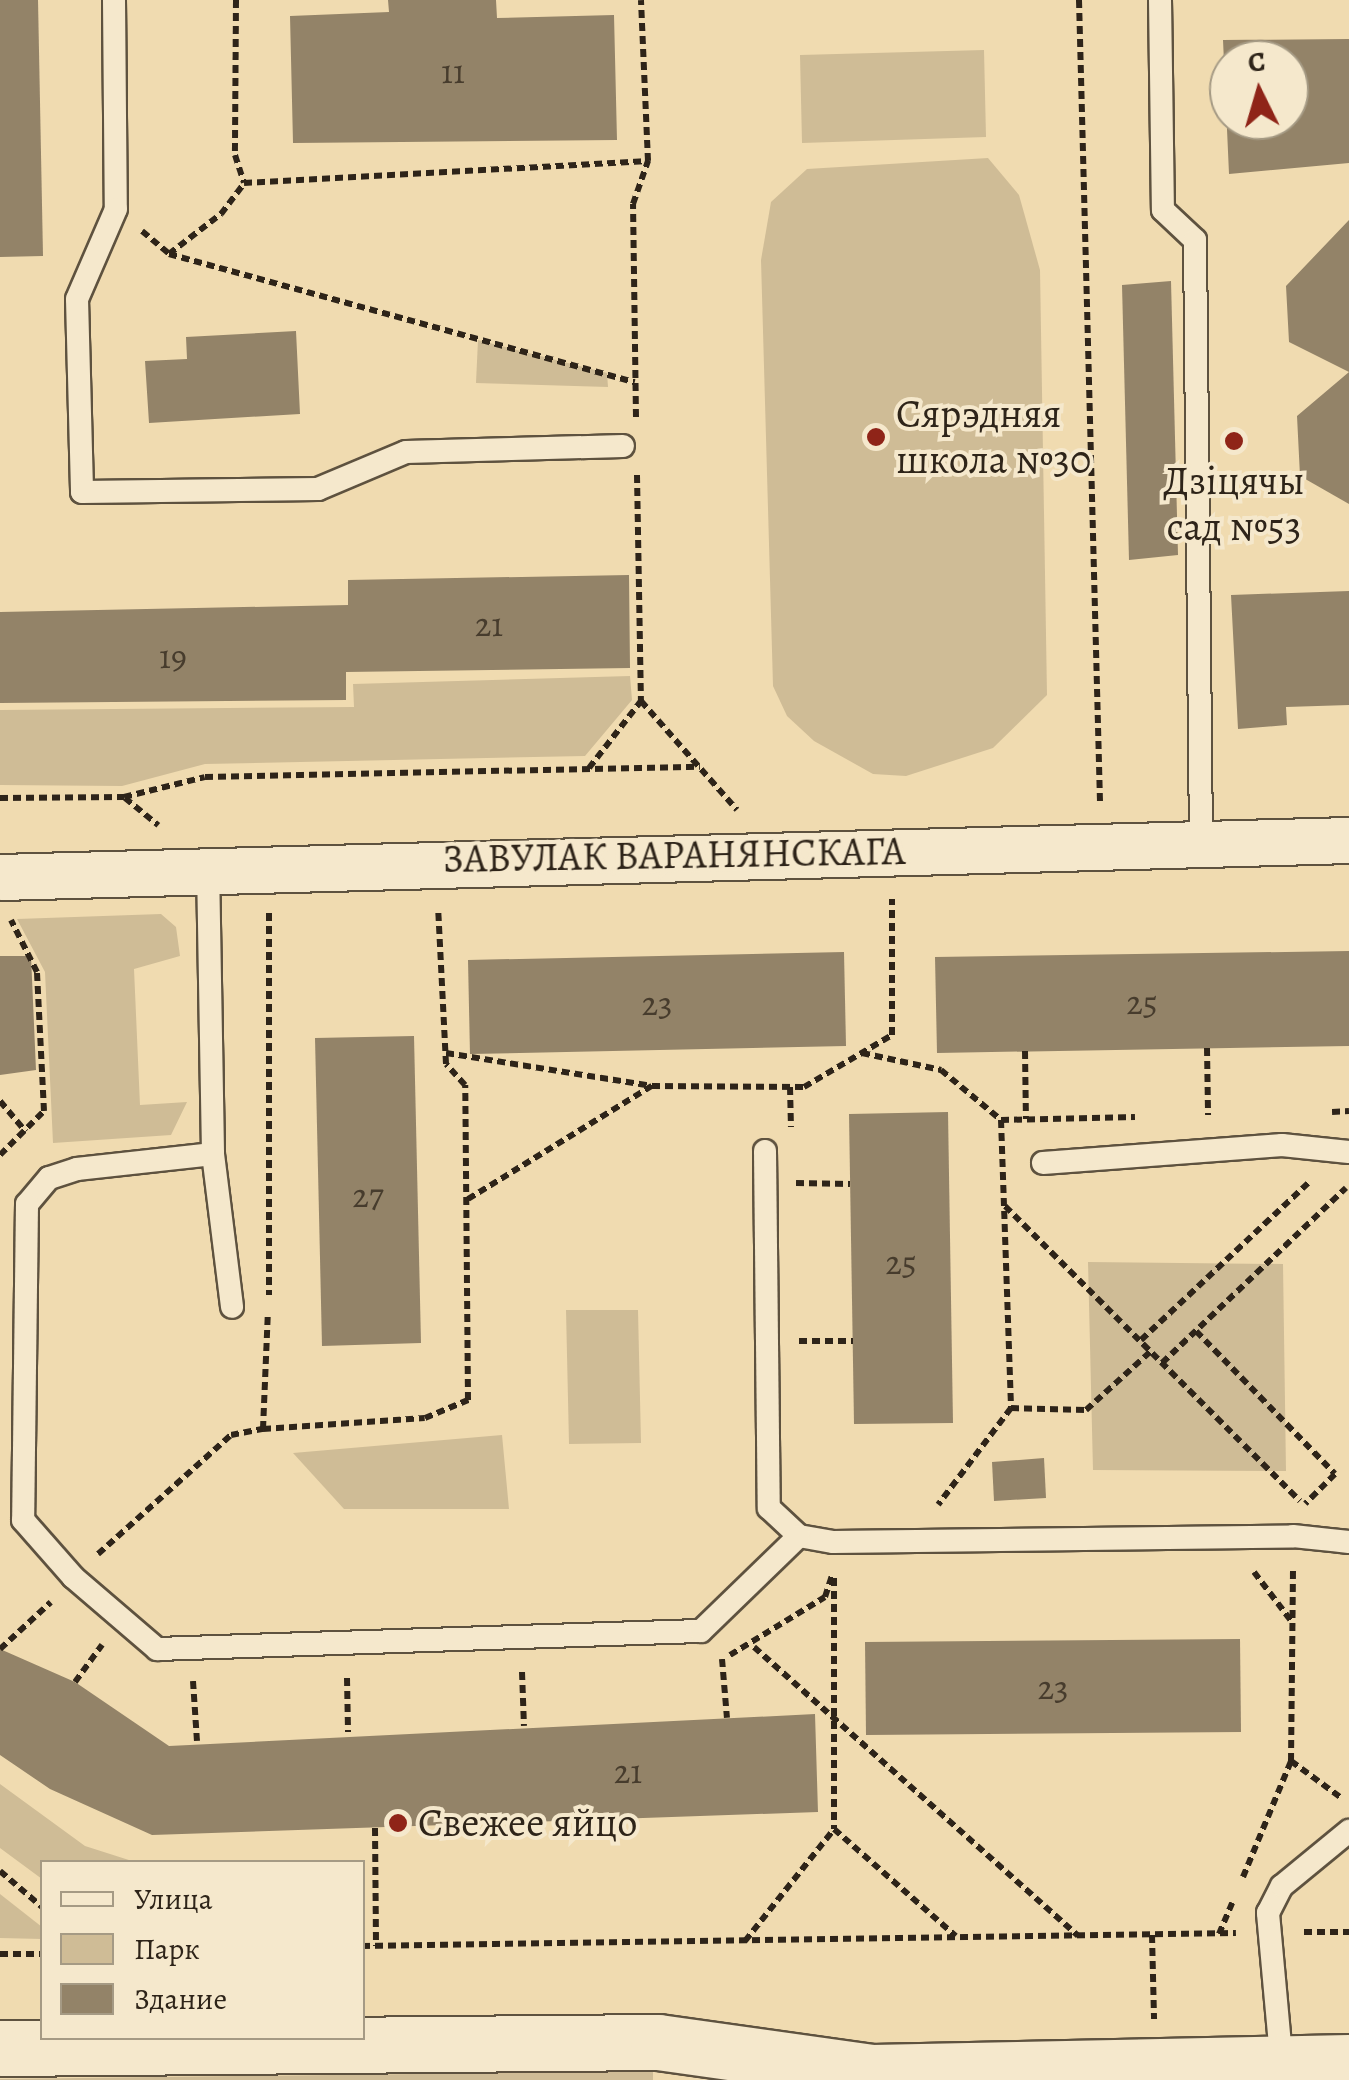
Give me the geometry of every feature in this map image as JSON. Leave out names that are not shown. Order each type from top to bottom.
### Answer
[{"type":"main road","points":[[0,2048],[658,2042],[848,2076],[1156,2066],[1282,2072],[1349,2062]]},
{"type":"street","name":"ЗАВУЛАК ВАРАНЯНСКАГА","points":[[3,894],[208,866],[1349,840]]},
{"type":"lane","points":[[114,0],[116,210],[77,299],[82,492],[318,490],[406,452],[623,446]]},
{"type":"lane","points":[[1160,0],[1164,210],[1195,240],[1201,846]]},
{"type":"lane","points":[[208,866],[212,1154],[232,1307]]},
{"type":"lane","points":[[1042,1164],[1282,1145],[1349,1152]]},
{"type":"lane","points":[[765,1151],[768,1508],[799,1536],[833,1542],[1293,1536],[1349,1542]]},
{"type":"lane","points":[[212,1154],[77,1169],[50,1178],[27,1204],[23,1520],[73,1576],[157,1649],[700,1630],[799,1536]]},
{"type":"lane","points":[[1282,2072],[1268,1933],[1282,1886],[1349,1831]]},
{"type":"path","points":[[236,0],[236,155],[244,182]]},
{"type":"path","points":[[1079,0],[1102,846]]},
{"type":"path","points":[[244,182],[648,161]]},
{"type":"path","points":[[169,254],[220,214],[244,182]]},
{"type":"path","points":[[116,210],[169,254],[635,382]]},
{"type":"path","points":[[588,769],[640,701]]},
{"type":"path","points":[[0,797],[124,797],[205,777],[700,767]]},
{"type":"path","points":[[446,1054],[652,1086],[804,1087],[892,1035],[892,887]]},
{"type":"path","points":[[262,1429],[424,1418],[468,1400],[466,1086],[446,1054],[438,893]]},
{"type":"path","points":[[0,1155],[44,1110],[38,972],[3,894]]},
{"type":"path","points":[[1206,1048],[1208,1115]]},
{"type":"path","points":[[1025,1051],[1026,1120]]},
{"type":"path","points":[[862,1053],[941,1070],[1001,1120],[1011,1408],[931,1514]]},
{"type":"path","points":[[466,1200],[652,1086]]},
{"type":"path","points":[[790,1087],[791,1144]]},
{"type":"path","points":[[0,1101],[26,1132]]},
{"type":"path","points":[[792,1164],[792,1203]]},
{"type":"path","points":[[1162,1363],[1348,1186],[1338,1175]]},
{"type":"path","points":[[1142,1340],[1314,1177]]},
{"type":"path","points":[[792,1183],[850,1184]]},
{"type":"path","points":[[1004,1205],[1304,1505]]},
{"type":"path","points":[[794,1321],[795,1360]]},
{"type":"path","points":[[1196,1331],[1335,1474],[1304,1505],[1293,1536],[1291,1762],[1219,1934]]},
{"type":"path","points":[[795,1341],[852,1341]]},
{"type":"path","points":[[1011,1408],[1086,1410],[1151,1350]]},
{"type":"path","points":[[745,1941],[834,1829],[833,1542]]},
{"type":"path","points":[[1244,1560],[1292,1624]]},
{"type":"path","points":[[0,1649],[73,1576]]},
{"type":"path","points":[[75,1682],[103,1644]]},
{"type":"path","points":[[754,1647],[1078,1936]]},
{"type":"path","points":[[722,1658],[727,1718]]},
{"type":"path","points":[[522,1663],[524,1726]]},
{"type":"path","points":[[346,1668],[348,1732]]},
{"type":"path","points":[[193,1675],[197,1741]]},
{"type":"path","points":[[1291,1762],[1349,1803]]},
{"type":"path","points":[[375,1828],[376,1946]]},
{"type":"path","points":[[834,1829],[958,1937]]},
{"type":"path","points":[[0,1871],[40,1905]]},
{"type":"path","points":[[365,1946],[1349,1932]]},
{"type":"path","points":[[1152,1935],[1156,2066]]},
{"type":"path","points":[[0,1954],[40,1954]]},
{"type":"green space","points":[[984,50],[986,137],[802,143],[800,55]]},
{"type":"green space","points":[[988,158],[1019,195],[1040,270],[1047,695],[993,748],[906,776],[873,774],[814,741],[787,716],[773,686],[761,260],[771,202],[807,169]]},
{"type":"green space","points":[[478,340],[607,373],[608,387],[476,383]]},
{"type":"green space","points":[[630,676],[632,700],[585,756],[205,764],[122,786],[0,785],[0,710],[354,707],[353,684]]},
{"type":"green space","points":[[161,914],[176,927],[180,956],[134,969],[140,1105],[187,1102],[171,1135],[53,1143],[45,972],[17,919]]},
{"type":"green space","points":[[1088,1262],[1283,1264],[1286,1471],[1093,1470]]},
{"type":"green space","points":[[566,1310],[638,1310],[641,1443],[569,1444]]},
{"type":"green space","points":[[502,1435],[509,1509],[344,1509],[293,1453]]},
{"type":"green space","points":[[0,1784],[85,1846],[129,1860],[40,1860],[40,1878],[0,1848]]},
{"type":"green space","points":[[0,1894],[40,1925],[40,1939],[0,1938]]},
{"type":"green space","points":[[653,2071],[653,2080],[0,2080],[0,2079]]},
{"type":"building","points":[[0,0],[38,0],[43,256],[0,257]]},
{"type":"building","points":[[388,0],[496,0],[497,18],[614,15],[617,140],[293,143],[290,16],[389,12]]},
{"type":"building","points":[[1349,39],[1349,163],[1229,174],[1227,140],[1309,140],[1309,40],[1223,40]]},
{"type":"building","points":[[1349,220],[1349,372],[1289,342],[1286,286]]},
{"type":"building","points":[[1171,281],[1178,555],[1129,560],[1122,285]]},
{"type":"building","points":[[296,331],[300,414],[149,423],[145,361],[187,359],[186,337]]},
{"type":"building","points":[[1349,372],[1349,504],[1300,476],[1297,416]]},
{"type":"building","points":[[629,575],[630,668],[346,672],[346,700],[0,703],[0,612],[348,605],[348,580]]},
{"type":"building","points":[[1349,591],[1349,705],[1286,707],[1287,725],[1238,729],[1231,595]]},
{"type":"building","points":[[1349,951],[1349,1046],[937,1053],[935,957]]},
{"type":"building","points":[[844,952],[846,1046],[470,1054],[468,960]]},
{"type":"building","points":[[0,956],[31,956],[36,1070],[0,1075]]},
{"type":"building","points":[[414,1036],[421,1343],[322,1346],[315,1038]]},
{"type":"building","points":[[948,1112],[953,1423],[854,1424],[849,1114]]},
{"type":"building","points":[[1044,1458],[1046,1498],[994,1501],[992,1462]]},
{"type":"building","points":[[1240,1639],[1241,1732],[866,1735],[865,1642]]},
{"type":"building","points":[[0,1649],[75,1682],[169,1746],[815,1714],[818,1812],[152,1835],[50,1789],[0,1755]]},
{"type":"place","name":"Сярэдняя школа №30","points":[[876,437]]},
{"type":"place","name":"Дзіцячы сад №53","points":[[1234,441]]},
{"type":"place","name":"Свежее яйцо","points":[[398,1823]]}]
